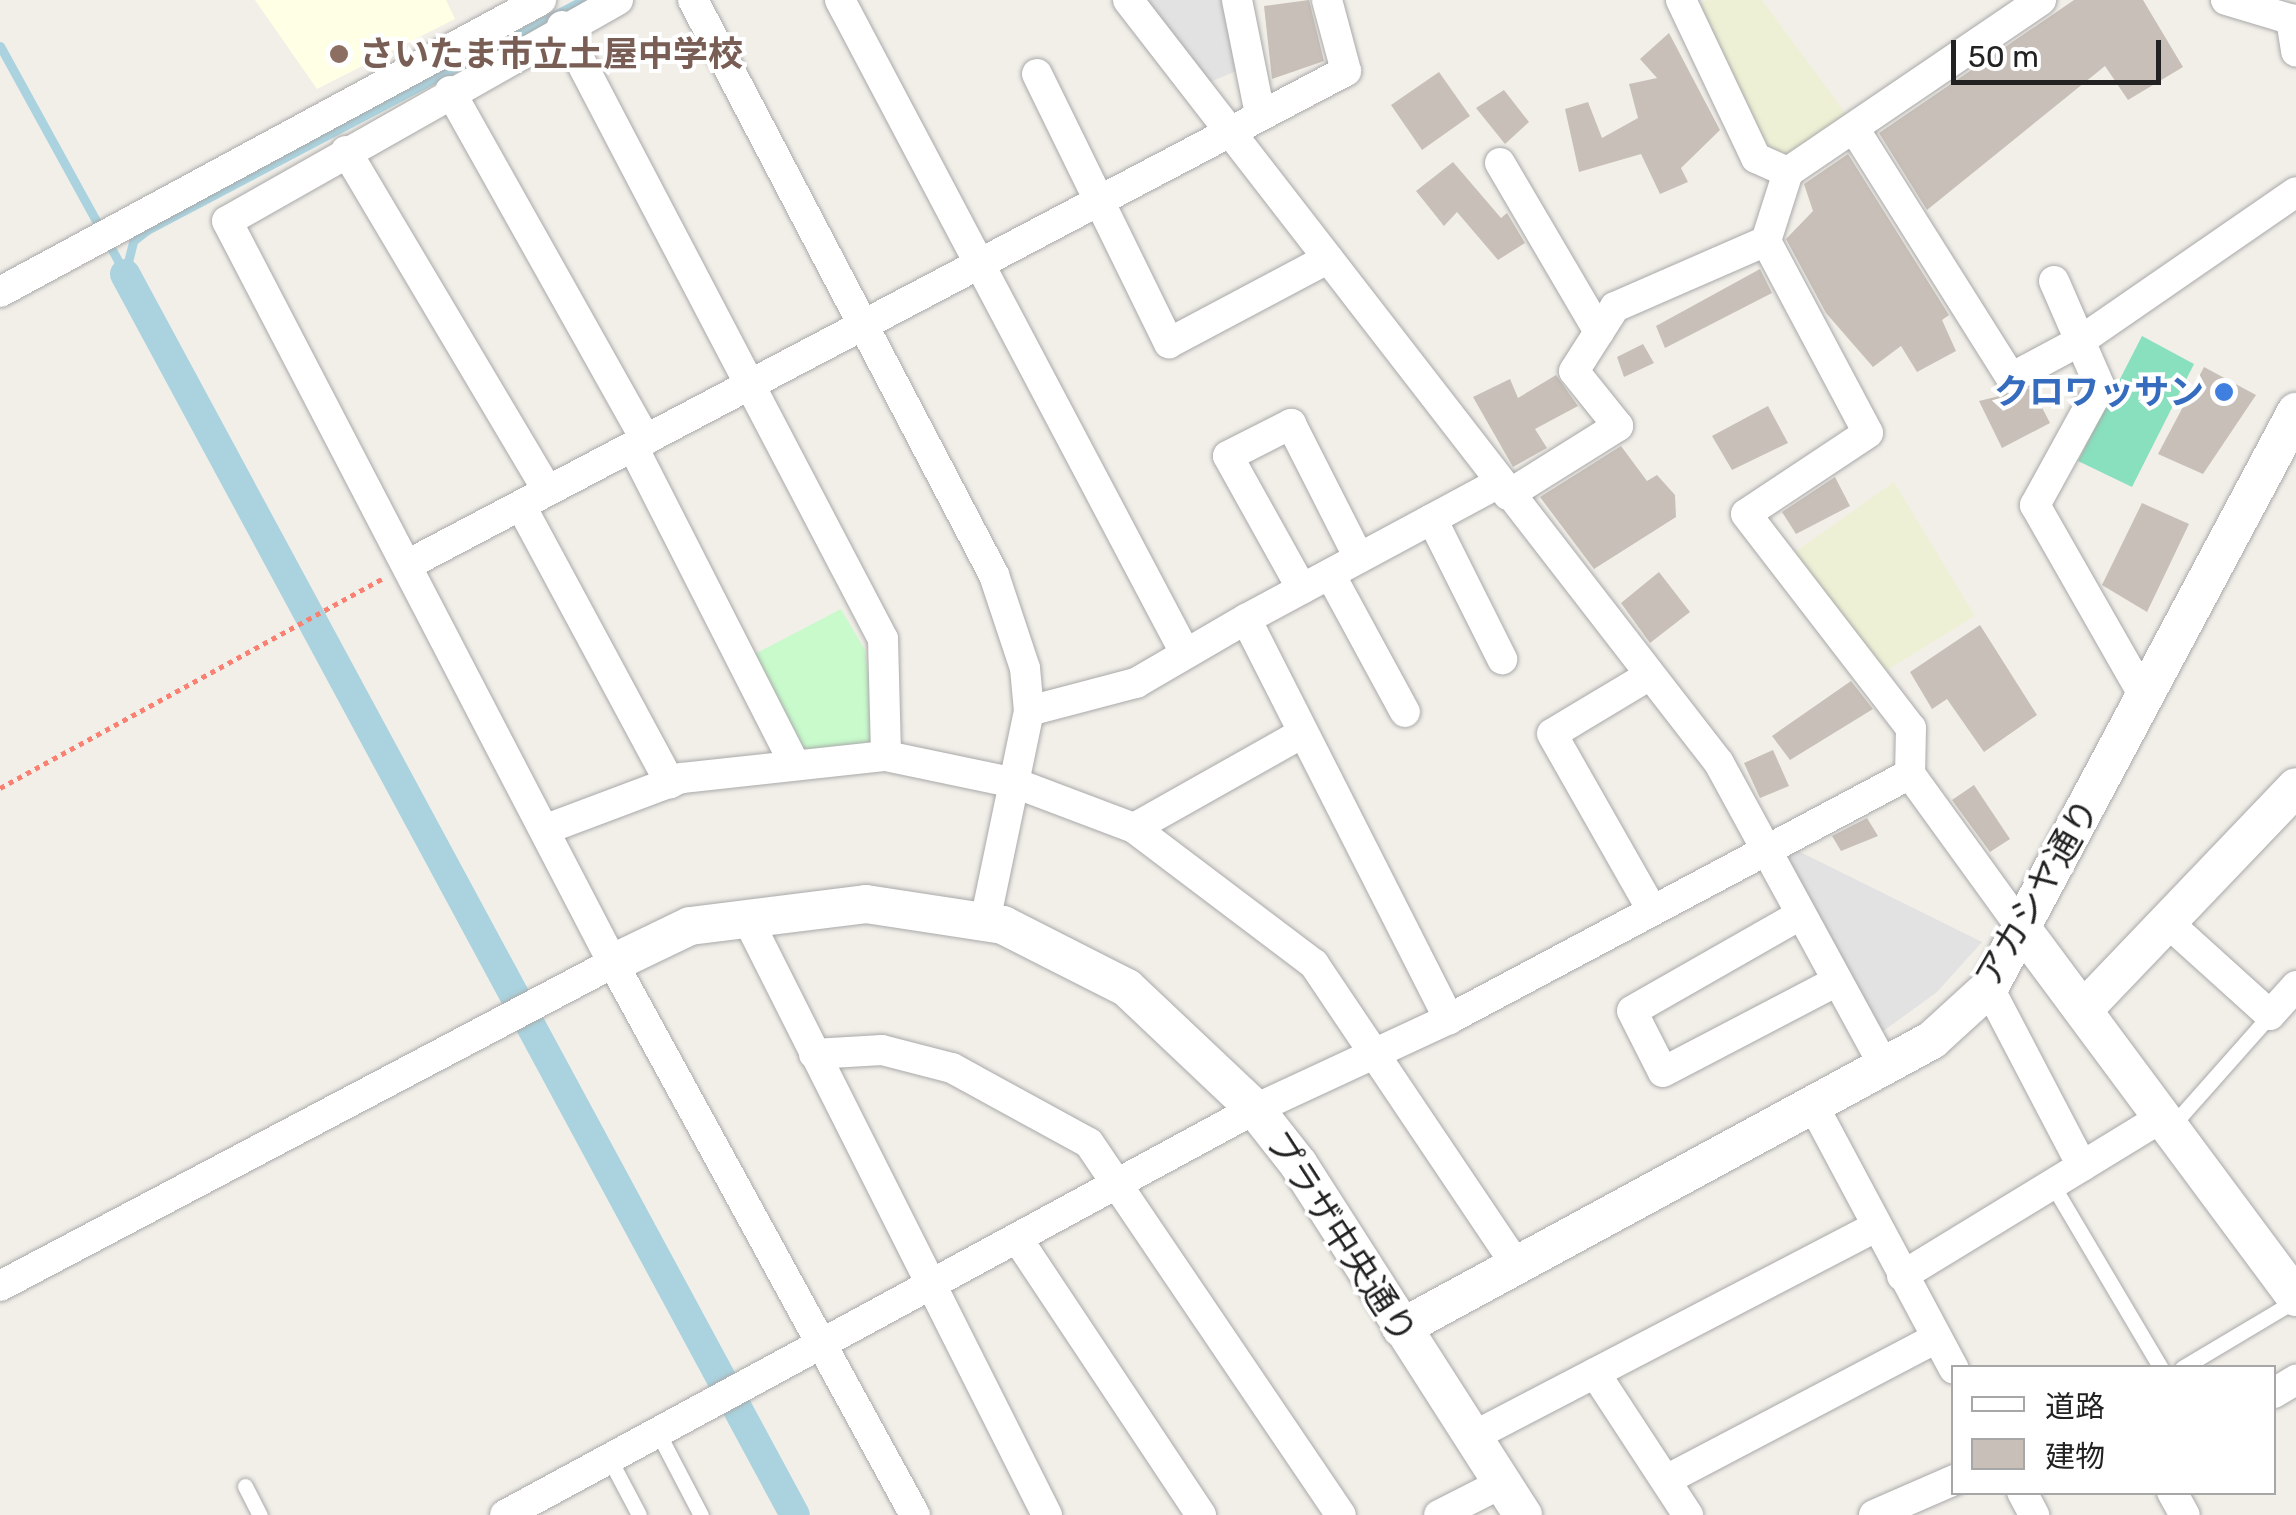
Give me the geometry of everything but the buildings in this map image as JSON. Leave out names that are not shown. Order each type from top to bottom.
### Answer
[{"type":"street","points":[[0,292],[541,0]]},
{"type":"street","points":[[618,0],[562,26],[227,221],[549,828],[612,963],[915,1515]]},
{"type":"street","points":[[693,0],[867,324],[994,574],[1029,710],[985,922]]},
{"type":"street","points":[[840,0],[1183,648]]},
{"type":"street","points":[[1128,0],[1325,260],[1650,675],[1768,846],[1800,915],[1884,1066]]},
{"type":"street","points":[[1238,0],[1260,114]]},
{"type":"street","points":[[407,565],[1346,71],[1328,0]]},
{"type":"street","points":[[1681,0],[1756,158],[1788,172]]},
{"type":"street","points":[[2041,0],[1856,130],[1788,172],[1766,242],[1868,433],[1746,514],[1911,728],[1910,774],[2023,930],[2086,1007],[2163,1125],[2296,1299]]},
{"type":"street","points":[[2226,0],[2293,20],[2296,52]]},
{"type":"street","points":[[562,26],[884,639],[886,756]]},
{"type":"street","points":[[1037,74],[1168,343],[1325,260]]},
{"type":"street","points":[[450,91],[640,444],[794,763]]},
{"type":"street","points":[[1856,130],[2011,378],[2080,341],[2296,192]]},
{"type":"street","points":[[346,151],[548,491]]},
{"type":"street","points":[[1500,163],[1599,332]]},
{"type":"street","points":[[1029,710],[1136,684],[1183,648],[1246,619],[1432,519],[1504,489],[1618,426],[1574,370],[1616,307],[1766,242]]},
{"type":"street","points":[[2054,281],[2100,386],[2035,505],[2145,698]]},
{"type":"street","name":"アカシヤ通り","points":[[1401,1328],[1932,1040],[1989,988],[2296,412]]},
{"type":"street","points":[[1302,589],[1228,456],[1291,424],[1359,558]]},
{"type":"street","points":[[521,506],[670,782]]},
{"type":"street","points":[[1432,519],[1502,659]]},
{"type":"street","points":[[1330,574],[1405,712]]},
{"type":"street","points":[[1246,619],[1299,735],[1448,1019]]},
{"type":"street","points":[[1650,675],[1552,734],[1652,910]]},
{"type":"street","points":[[1134,828],[1299,735]]},
{"type":"street","points":[[549,828],[670,782],[794,763],[886,756],[1015,783],[1134,828],[1314,964],[1380,1052],[1516,1266]]},
{"type":"street","points":[[505,1515],[821,1341],[930,1290],[1125,1186],[1255,1109],[1448,1019],[1910,774]]},
{"type":"street","points":[[2086,1007],[2296,787]]},
{"type":"street","name":"プラザ中央通り","points":[[612,963],[690,926],[866,904],[985,922],[1127,988],[1255,1109],[1522,1515]]},
{"type":"street","points":[[1800,915],[1632,1011],[1663,1072],[1837,981]]},
{"type":"street","points":[[747,918],[1046,1515]]},
{"type":"street","points":[[2166,920],[2270,1015],[2296,986]]},
{"type":"street","points":[[0,1286],[612,963]]},
{"type":"street","points":[[1989,988],[2082,1166]]},
{"type":"street","points":[[814,1054],[882,1050],[952,1068],[1089,1144],[1125,1186],[1341,1515]]},
{"type":"street","points":[[1813,1104],[1951,1365]]},
{"type":"street","points":[[1902,1276],[2082,1166],[2163,1125]]},
{"type":"street","points":[[1472,1437],[1875,1227]]},
{"type":"street","points":[[1018,1241],[1201,1515]]},
{"type":"street","points":[[1666,1480],[1936,1338]]},
{"type":"street","points":[[1595,1373],[1688,1515]]},
{"type":"street","points":[[1874,1515],[1951,1481]]},
{"type":"street","points":[[1440,1515],[1502,1483]]},
{"type":"lane","points":[[2163,1125],[2270,1015]]},
{"type":"lane","points":[[2052,1184],[2159,1365]]},
{"type":"lane","points":[[2187,1365],[2296,1299]]},
{"type":"lane","points":[[658,1431],[701,1515]]},
{"type":"lane","points":[[609,1458],[639,1515]]},
{"type":"lane","points":[[245,1486],[260,1515]]},
{"type":"path","points":[[0,788],[407,565]]},
{"type":"shaded area","name":"さいたま市立土屋中学校","points":[[255,0],[446,0],[455,19],[317,89]]},
{"type":"shaded area","points":[[1136,0],[1232,0],[1241,69],[1200,86]]},
{"type":"shaded area","points":[[1707,0],[1762,0],[1849,118],[1788,165],[1761,150],[1697,6]]},
{"type":"shaded area","points":[[1894,482],[1975,616],[1879,675],[1788,557]]},
{"type":"shaded area","points":[[1784,844],[1982,942],[1937,992],[1882,1032],[1775,847]]},
{"type":"green space","points":[[2142,336],[2194,364],[2132,487],[2078,461]]},
{"type":"green space","points":[[841,609],[865,650],[876,740],[862,753],[812,753],[798,745],[753,655]]},
{"type":"waterway","points":[[125,274],[133,241],[147,230],[583,0]]},
{"type":"waterway","points":[[0,46],[124,272]]},
{"type":"waterway","points":[[125,274],[795,1515]]},
{"type":"place","name":"さいたま市立土屋中学校","points":[[339,54]]},
{"type":"place","name":"クロワッサン","points":[[2224,392]]}]
